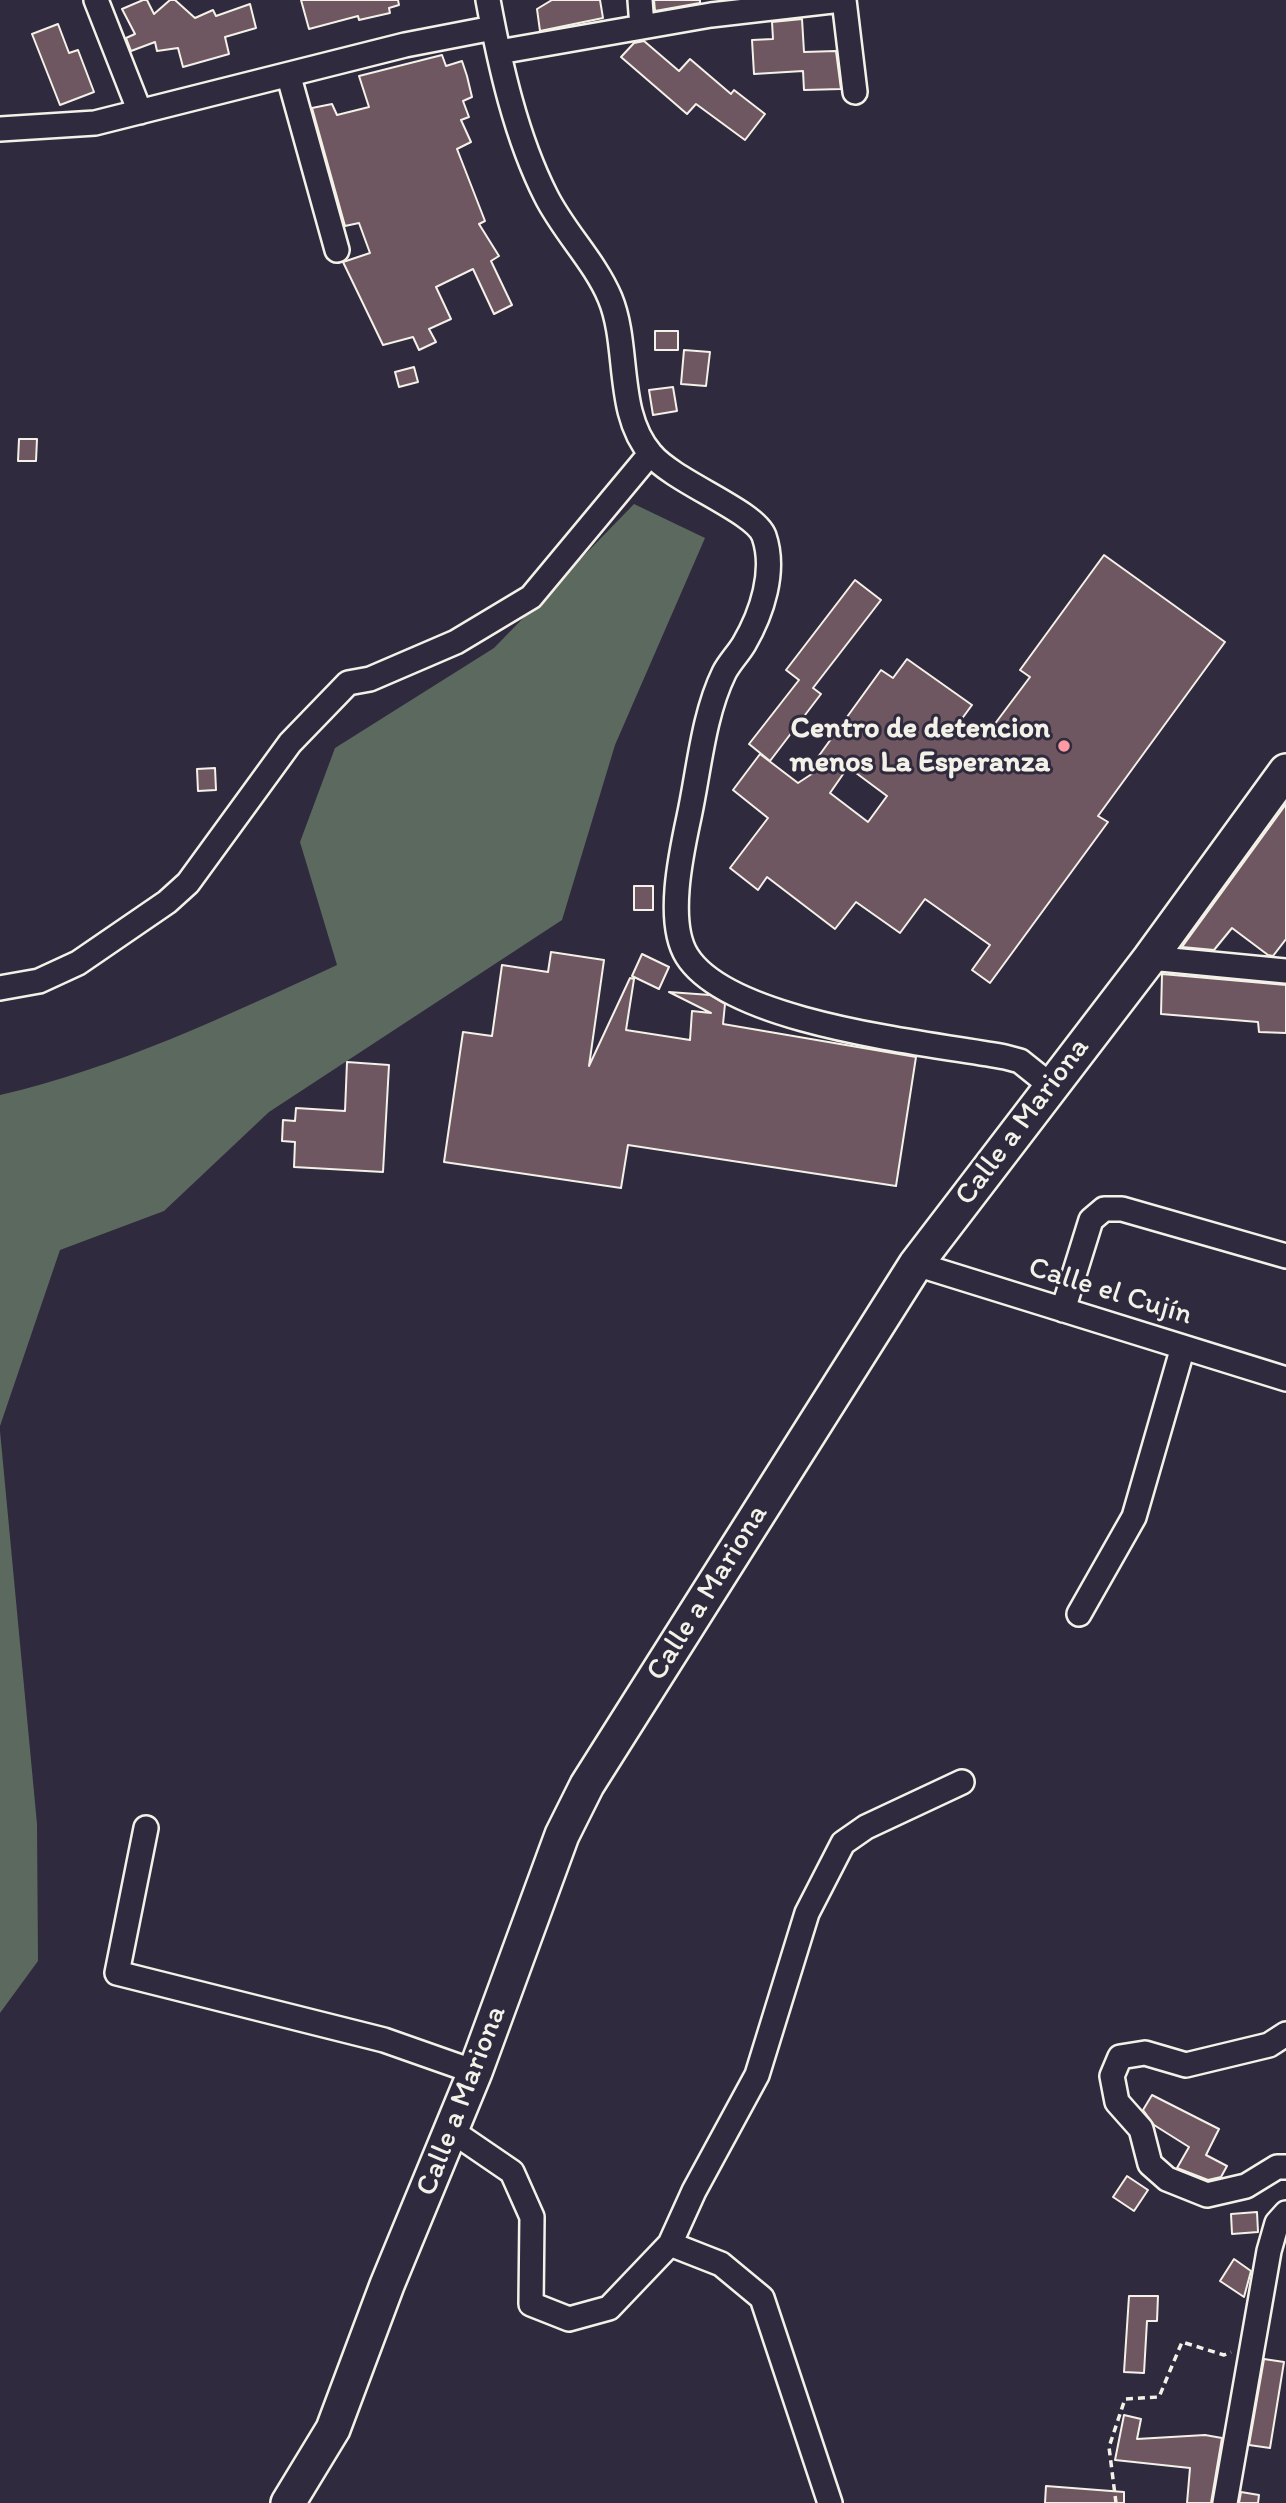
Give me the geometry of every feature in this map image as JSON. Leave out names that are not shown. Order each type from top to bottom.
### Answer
[{"type":"main road","name":"Calle a Mariona","points":[[288,2503],[332,2429],[387,2284],[475,2072],[562,1835],[587,1785],[916,1264],[1050,1085],[1150,958],[1286,771]]},
{"type":"street","points":[[96,0],[140,113]]},
{"type":"street","points":[[488,0],[499,52],[522,133],[546,196],[609,296],[619,328],[635,427],[650,454],[682,481],[739,512],[762,531],[770,562],[763,602],[745,643],[724,672],[711,710],[678,869],[677,920],[687,955],[713,983],[776,1012],[837,1027],[1005,1057],[1020,1061],[1050,1085]]},
{"type":"street","points":[[640,0],[642,27]]},
{"type":"street","points":[[499,52],[711,15],[843,0],[855,92]]},
{"type":"street","points":[[0,129],[95,123],[289,77],[405,45],[493,28]]},
{"type":"street","points":[[289,77],[337,250]]},
{"type":"street","points":[[0,988],[39,981],[78,963],[167,902],[188,883],[290,743],[348,683],[370,679],[456,642],[531,597],[650,454]]},
{"type":"street","points":[[1150,958],[1284,968]]},
{"type":"street","points":[[1063,1310],[1091,1220],[1104,1209],[1122,1209],[1286,1256]]},
{"type":"street","name":"Calle el Cujín","points":[[916,1264],[1286,1379]]},
{"type":"street","points":[[1079,1614],[1134,1517],[1183,1347]]},
{"type":"street","points":[[452,2131],[512,2172],[533,2217],[531,2304],[569,2319],[609,2308],[670,2244],[694,2191],[757,2075],[807,1913],[843,1843],[866,1827],[962,1782]]},
{"type":"street","points":[[146,1828],[117,1973],[384,2040],[475,2072]]},
{"type":"street","points":[[1286,2034],[1269,2045],[1186,2065],[1146,2053],[1120,2057],[1112,2076],[1117,2102],[1140,2129],[1150,2164],[1167,2179],[1207,2195],[1246,2186],[1278,2167],[1286,2167]]},
{"type":"street","points":[[1226,2503],[1269,2250],[1278,2223],[1286,2213]]},
{"type":"street","points":[[670,2244],[721,2264],[762,2298],[830,2503]]},
{"type":"path","points":[[1116,2503],[1109,2447],[1125,2399],[1158,2397],[1182,2342],[1224,2355],[1238,2348],[1253,2349]]},
{"type":"green space","points":[[634,504],[705,538],[615,745],[562,920],[269,1112],[164,1211],[60,1250],[0,1426],[0,1095],[87,1070],[172,1039],[337,965],[300,842],[335,748],[494,648]]},
{"type":"green space","points":[[0,1431],[37,1824],[38,1961],[0,2013]]},
{"type":"building","points":[[147,0],[154,14],[170,0],[175,0],[195,18],[213,10],[216,16],[250,4],[256,28],[225,37],[229,54],[183,67],[178,48],[157,51],[155,42],[131,51],[126,38],[135,34],[122,9]]},
{"type":"building","points":[[301,0],[398,0],[399,5],[389,8],[390,13],[359,20],[358,16],[309,29]]},
{"type":"building","points":[[552,0],[600,0],[603,18],[540,31],[537,9]]},
{"type":"building","points":[[654,0],[700,0],[700,3],[655,11]]},
{"type":"building","points":[[802,19],[804,52],[836,51],[841,89],[804,90],[803,71],[754,74],[752,40],[773,39],[772,22]]},
{"type":"building","points":[[58,24],[69,53],[78,50],[94,92],[60,105],[32,34]]},
{"type":"building","points":[[644,41],[679,71],[690,59],[731,94],[734,90],[765,114],[745,140],[696,104],[687,114],[621,57],[634,43]]},
{"type":"building","points":[[442,55],[446,66],[462,61],[467,76],[472,97],[463,101],[469,117],[461,120],[471,142],[457,149],[485,221],[479,224],[499,256],[491,261],[512,305],[494,314],[473,269],[436,287],[451,319],[429,329],[436,342],[419,350],[413,337],[383,345],[343,262],[370,253],[359,223],[345,226],[312,108],[332,104],[337,115],[369,107],[359,76]]},
{"type":"building","points":[[655,331],[678,331],[678,350],[655,350]]},
{"type":"building","points":[[684,350],[710,352],[706,386],[681,384]]},
{"type":"building","points":[[414,367],[418,382],[399,387],[395,372]]},
{"type":"building","points":[[673,387],[677,411],[653,415],[649,390]]},
{"type":"building","points":[[19,439],[37,439],[36,461],[18,461]]},
{"type":"building","name":"Centro de detencion menos La Esperanza","points":[[1104,555],[1225,642],[1098,816],[1108,822],[990,983],[972,970],[990,945],[925,899],[900,933],[856,902],[835,929],[767,877],[758,890],[730,868],[768,818],[733,790],[760,754],[798,783],[827,764],[818,757],[881,670],[893,678],[907,659],[972,705],[961,720],[985,737],[1030,677],[1020,670]],"holes":[[[848,767],[887,796],[868,822],[830,793]]]},
{"type":"building","points":[[855,580],[881,600],[813,688],[821,694],[770,761],[749,744],[799,680],[786,670]]},
{"type":"building","points":[[215,768],[216,790],[198,791],[197,769]]},
{"type":"building","points":[[1286,804],[1286,939],[1273,956],[1232,928],[1214,950],[1182,947]]},
{"type":"building","points":[[634,886],[653,886],[653,910],[634,910]]},
{"type":"building","points":[[551,952],[604,960],[589,1066],[630,978],[634,979],[626,1030],[690,1040],[692,1011],[711,1013],[669,992],[710,995],[725,1004],[723,1024],[916,1057],[896,1186],[628,1145],[621,1188],[444,1162],[463,1032],[492,1036],[502,965],[548,972]]},
{"type":"building","points":[[642,954],[669,967],[659,989],[632,976]]},
{"type":"building","points":[[1162,974],[1286,985],[1286,1033],[1259,1032],[1258,1022],[1161,1014]]},
{"type":"building","points":[[347,1062],[389,1065],[383,1172],[294,1167],[295,1142],[282,1141],[283,1120],[295,1121],[296,1108],[345,1111]]},
{"type":"building","points":[[1152,2095],[1219,2129],[1206,2155],[1227,2166],[1221,2177],[1208,2180],[1177,2168],[1189,2147],[1154,2125],[1143,2110]]},
{"type":"building","points":[[1127,2176],[1148,2190],[1134,2211],[1113,2197]]},
{"type":"building","points":[[1257,2212],[1258,2232],[1232,2234],[1231,2214]]},
{"type":"building","points":[[1234,2259],[1251,2271],[1244,2297],[1220,2281]]},
{"type":"building","points":[[1129,2296],[1158,2296],[1157,2321],[1147,2321],[1144,2373],[1124,2372]]},
{"type":"building","points":[[1264,2359],[1284,2362],[1270,2448],[1249,2445]]},
{"type":"building","points":[[1124,2415],[1141,2419],[1137,2439],[1205,2435],[1222,2438],[1211,2503],[1187,2503],[1190,2468],[1115,2460]]},
{"type":"building","points":[[1046,2486],[1124,2492],[1124,2503],[1045,2503]]},
{"type":"building","points":[[1241,2492],[1259,2495],[1258,2503],[1239,2503]]},
{"type":"place","name":"Centro de detencion menos La Esperanza","points":[[1064,746]]}]
